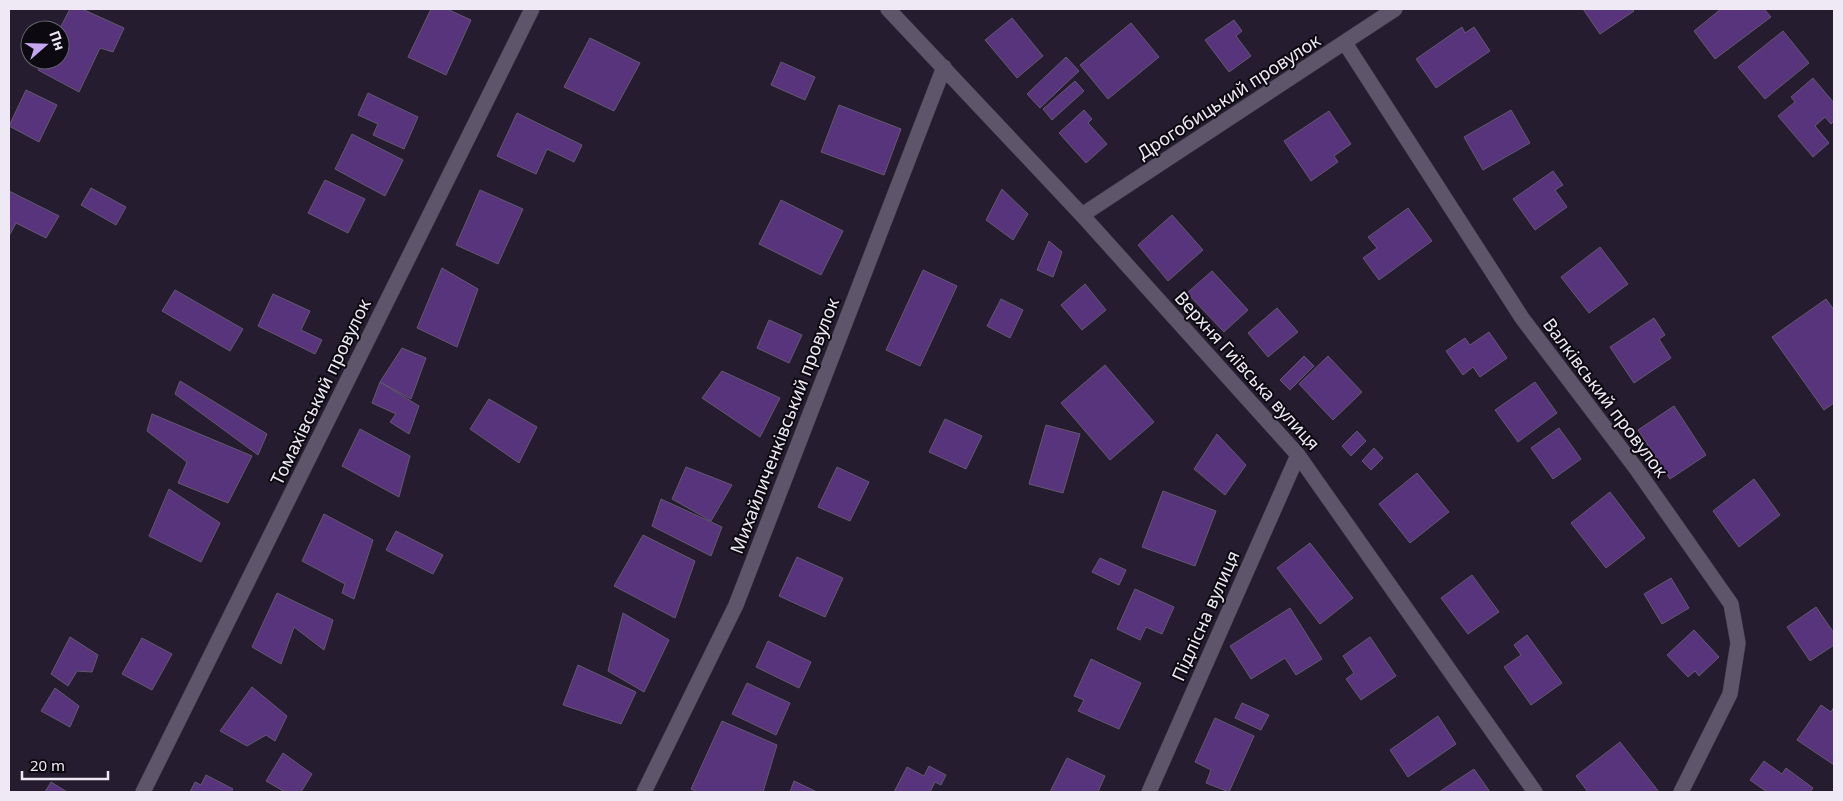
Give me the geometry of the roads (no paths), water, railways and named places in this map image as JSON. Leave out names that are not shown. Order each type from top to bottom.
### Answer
[{"type":"street","name":"Томахівський провулок","points":[[143,792],[532,9]]},
{"type":"street","name":"Верхня Гиївська вулиця","points":[[888,9],[944,66],[1082,215],[1298,454],[1536,792]]},
{"type":"street","name":"Дрогобицький провулок","points":[[1082,215],[1395,9]]},
{"type":"street","name":"Валківський провулок","points":[[1345,43],[1522,318],[1635,467],[1731,604],[1738,643],[1730,694],[1681,792]]},
{"type":"street","name":"Михайличенківський провулок","points":[[644,792],[736,605],[944,66]]},
{"type":"street","name":"Підлісна вулиця","points":[[1148,792],[1298,454]]}]
